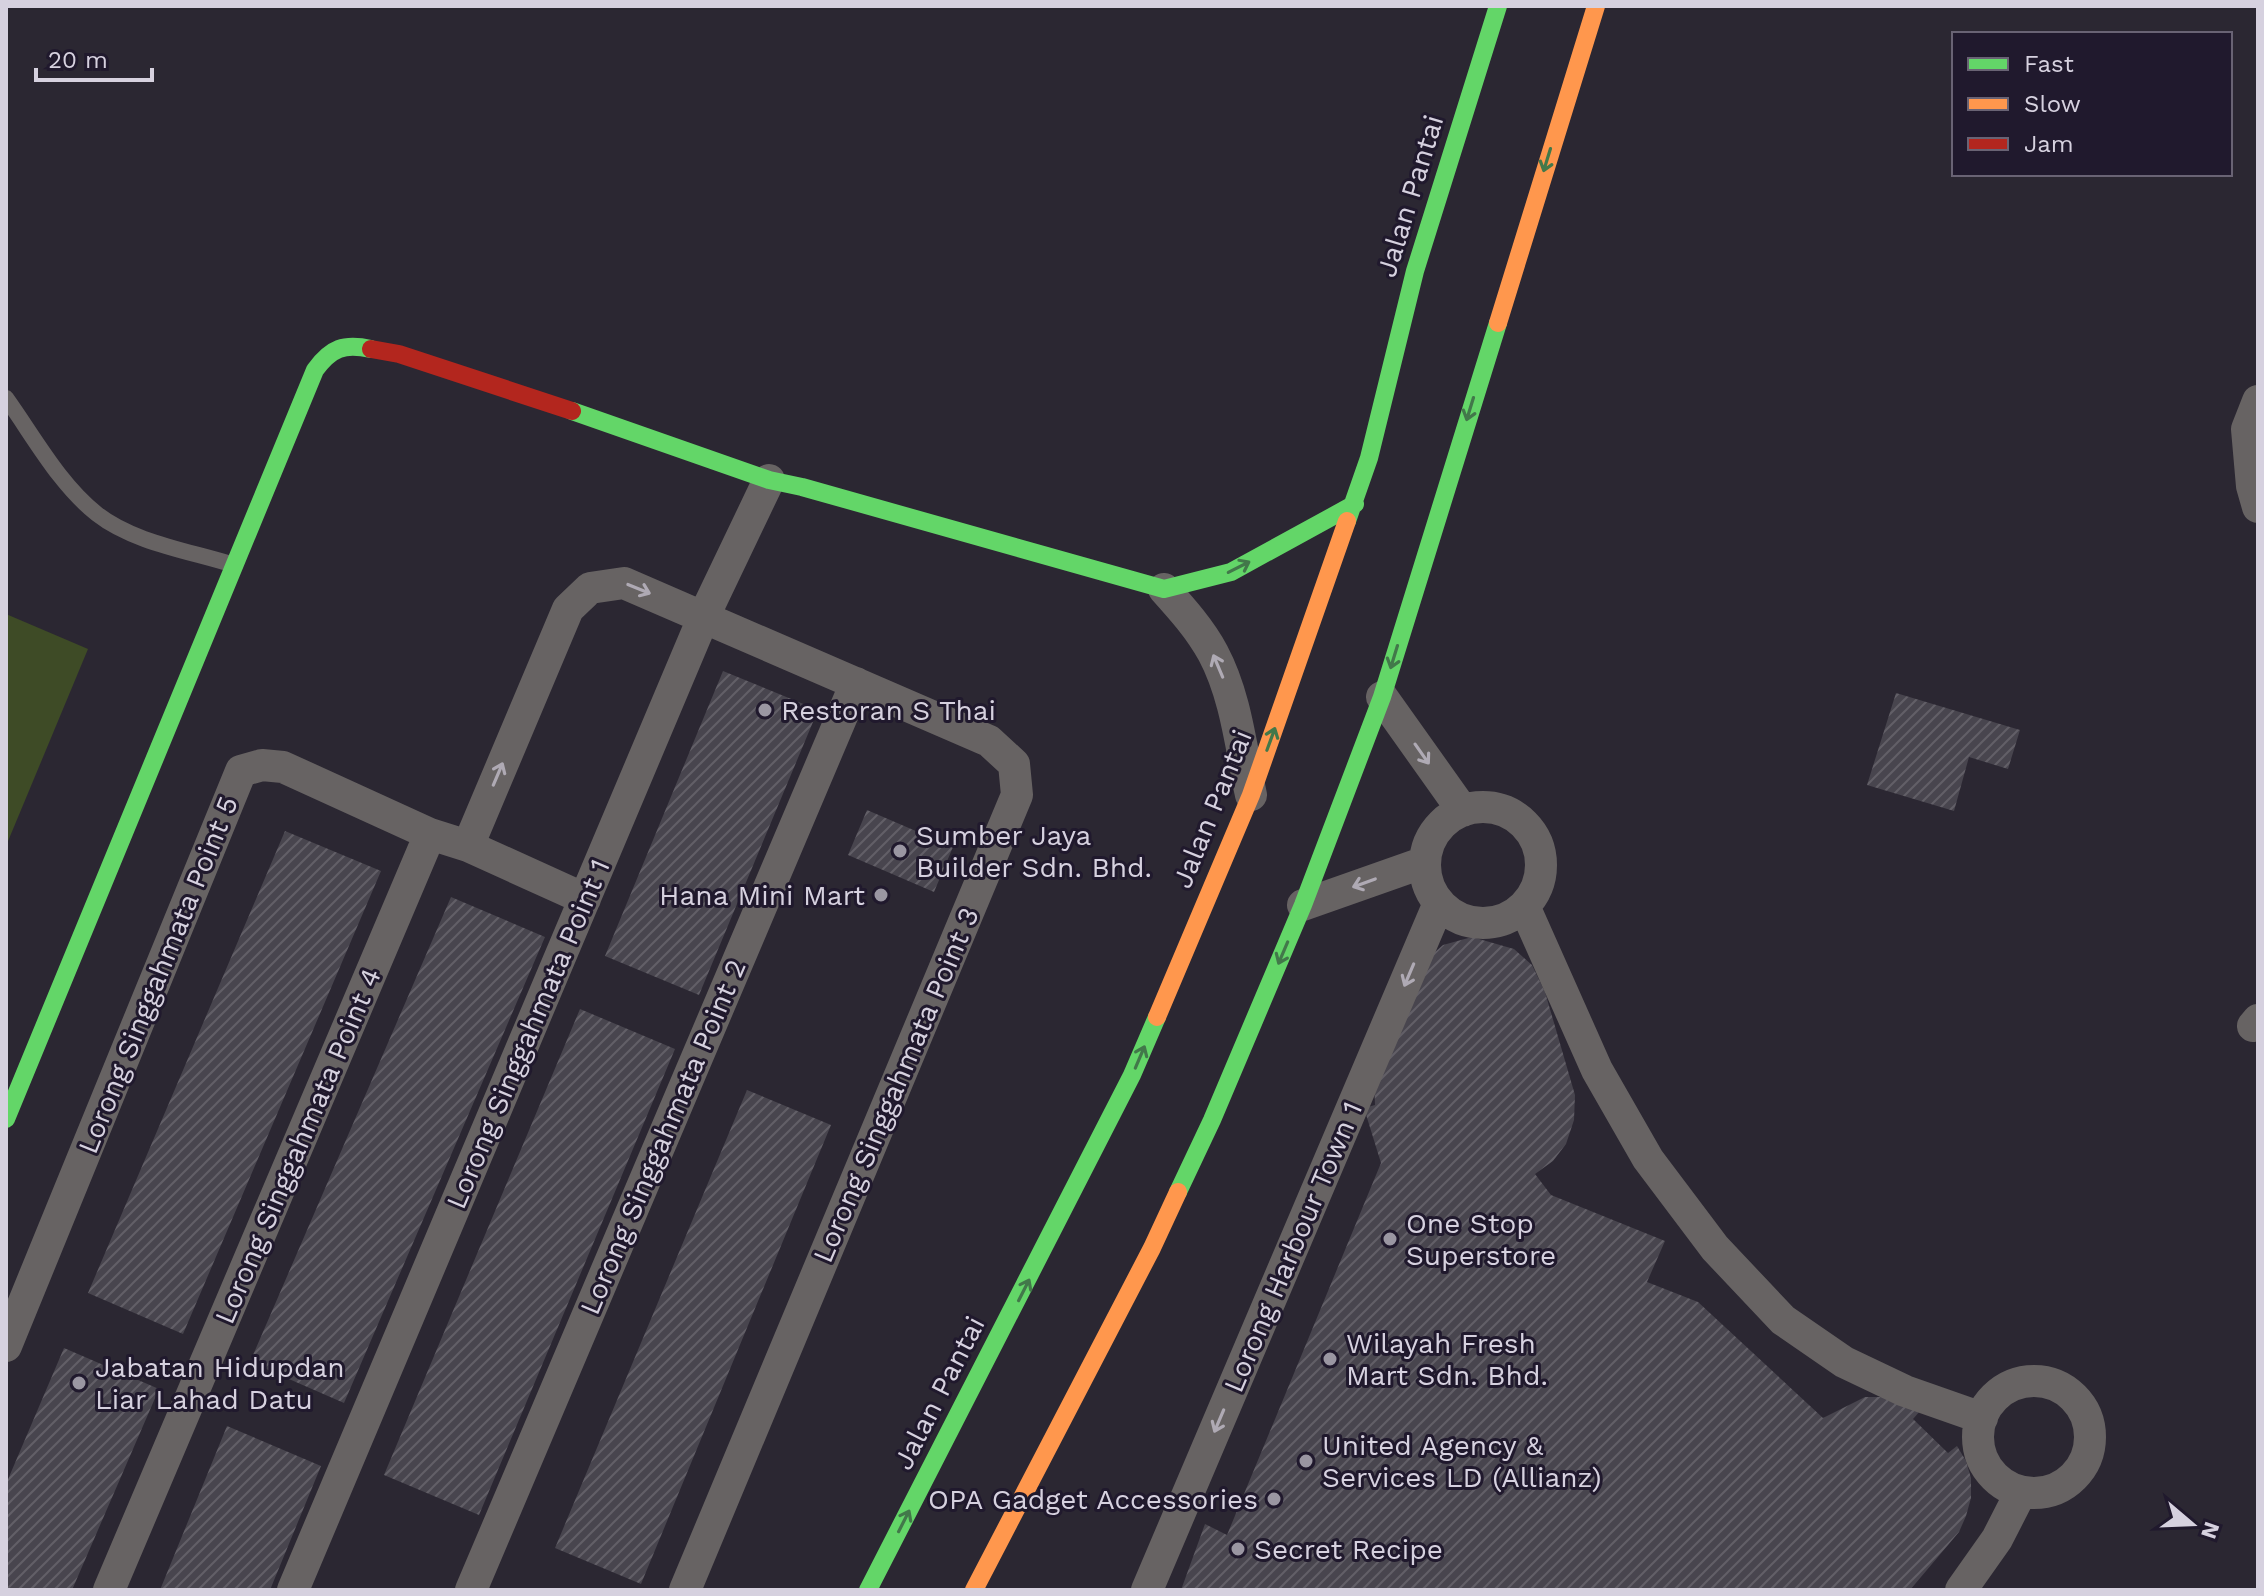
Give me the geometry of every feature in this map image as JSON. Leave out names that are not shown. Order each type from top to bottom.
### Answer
[{"type":"street","name":"Jalan Pantai","points":[[868,1590],[1132,1075],[1251,795],[1355,504],[1415,271],[1498,6]]},
{"type":"street","points":[[1475,79],[1515,6]]},
{"type":"street","points":[[974,1590],[1152,1248],[1212,1120],[1303,905],[1382,697],[1596,6]]},
{"type":"street","points":[[1560,115],[1571,22]]},
{"type":"street","points":[[6,1119],[13,1084],[315,370],[327,354],[340,348],[358,346],[399,354],[769,480],[1164,589],[1231,572],[1355,504]]},
{"type":"street","points":[[2258,401],[2247,429],[2252,486],[2258,507]]},
{"type":"street","name":"Lorong Singgahmata Point 1","points":[[293,1590],[704,616],[769,480]]},
{"type":"street","name":"Lorong Singgahmata Point 3","points":[[468,846],[568,609],[590,588],[624,583],[704,616],[989,741],[1014,764],[1017,795],[685,1590]]},
{"type":"street","points":[[1164,589],[1189,617],[1213,654],[1230,694],[1251,795]]},
{"type":"street","name":"Lorong Singgahmata Point 2","points":[[471,1590],[856,683]]},
{"type":"street","points":[[1382,697],[1463,811]]},
{"type":"street","name":"Lorong Singgahmata Point 5","points":[[6,1346],[241,771],[262,765],[283,767],[430,834],[468,846],[585,899]]},
{"type":"street","points":[[1482,807],[1502,810],[1518,819],[1532,833],[1539,851],[1541,871],[1535,890],[1524,906],[1509,917],[1491,923],[1472,923],[1454,915],[1439,903],[1431,891],[1425,862],[1436,831],[1448,819],[1463,811],[1482,807]]},
{"type":"street","name":"Lorong Singgahmata Point 4","points":[[109,1590],[430,834]]},
{"type":"street","points":[[1303,905],[1425,862]]},
{"type":"street","name":"Lorong Harbour Town 1","points":[[1147,1590],[1439,903]]},
{"type":"street","points":[[1524,906],[1597,1070],[1648,1159],[1715,1248],[1783,1320],[1844,1362],[1905,1391],[1982,1418]]},
{"type":"street","points":[[2037,1381],[2059,1386],[2078,1401],[2088,1422],[2090,1445],[2082,1467],[2066,1484],[2045,1493],[2021,1492],[2000,1482],[1985,1464],[1978,1441],[1982,1418],[1994,1398],[2013,1385],[2037,1381]]},
{"type":"street","points":[[1961,1590],[1997,1539],[2021,1492]]},
{"type":"lane","points":[[6,398],[64,480],[97,514],[133,534],[234,565]]},
{"type":"green space","points":[[6,614],[88,649],[6,846]]},
{"type":"building","points":[[723,671],[818,710],[699,995],[605,956]]},
{"type":"building","points":[[1896,693],[2020,730],[2008,769],[1969,757],[1954,811],[1867,785]]},
{"type":"building","name":"Sumber Jaya Builder Sdn. Bhd.","points":[[867,810],[953,847],[934,892],[848,855]]},
{"type":"building","points":[[285,831],[381,871],[183,1334],[88,1293]]},
{"type":"building","points":[[451,897],[545,937],[344,1403],[250,1362]]},
{"type":"building","points":[[1472,937],[1514,949],[1532,965],[1545,992],[1575,1095],[1574,1120],[1566,1144],[1553,1161],[1535,1174],[1551,1195],[1665,1241],[1647,1282],[1698,1302],[1823,1418],[1865,1397],[1883,1397],[1920,1411],[1913,1419],[1948,1453],[1957,1446],[1971,1478],[1971,1498],[1966,1516],[1959,1532],[1910,1590],[1181,1590],[1205,1524],[1227,1535],[1381,1163],[1364,1108],[1375,1105],[1374,1080],[1426,960],[1443,945]]},
{"type":"building","points":[[580,1009],[675,1049],[479,1515],[384,1475]]},
{"type":"building","points":[[747,1090],[831,1125],[641,1584],[555,1548]]},
{"type":"building","points":[[64,1348],[159,1389],[72,1590],[6,1590],[6,1484]]},
{"type":"building","points":[[227,1426],[321,1466],[270,1590],[160,1590]]},
{"type":"traffic: fast","points":[[1347,521],[1369,458],[1415,271],[1498,6]]},
{"type":"traffic: fast","points":[[1178,1192],[1212,1120],[1303,905],[1382,697],[1498,323]]},
{"type":"traffic: fast","points":[[6,1119],[315,370],[339,349],[371,349]]},
{"type":"traffic: fast","points":[[572,411],[769,480],[1164,589],[1231,572],[1355,504]]},
{"type":"traffic: fast","points":[[868,1590],[1132,1075],[1157,1017]]},
{"type":"traffic: slow","points":[[1498,323],[1596,6]]},
{"type":"traffic: slow","points":[[1157,1017],[1251,795],[1347,521]]},
{"type":"traffic: slow","points":[[974,1590],[1152,1248],[1178,1192]]},
{"type":"traffic: jam","points":[[371,349],[399,354],[572,411]]},
{"type":"place","name":"Restoran S Thai","points":[[765,710]]},
{"type":"place","name":"Sumber Jaya Builder Sdn. Bhd.","points":[[900,851]]},
{"type":"place","name":"Hana Mini Mart","points":[[881,895]]},
{"type":"place","name":"One Stop Superstore","points":[[1390,1239]]},
{"type":"place","name":"Wilayah Fresh Mart Sdn. Bhd.","points":[[1330,1359]]},
{"type":"place","name":"Jabatan Hidupdan Liar Lahad Datu","points":[[79,1383]]},
{"type":"place","name":"United Agency & Services LD (Allianz)","points":[[1306,1461]]},
{"type":"place","name":"OPA Gadget Accessories","points":[[1274,1499]]},
{"type":"place","name":"Secret Recipe","points":[[1238,1549]]}]
